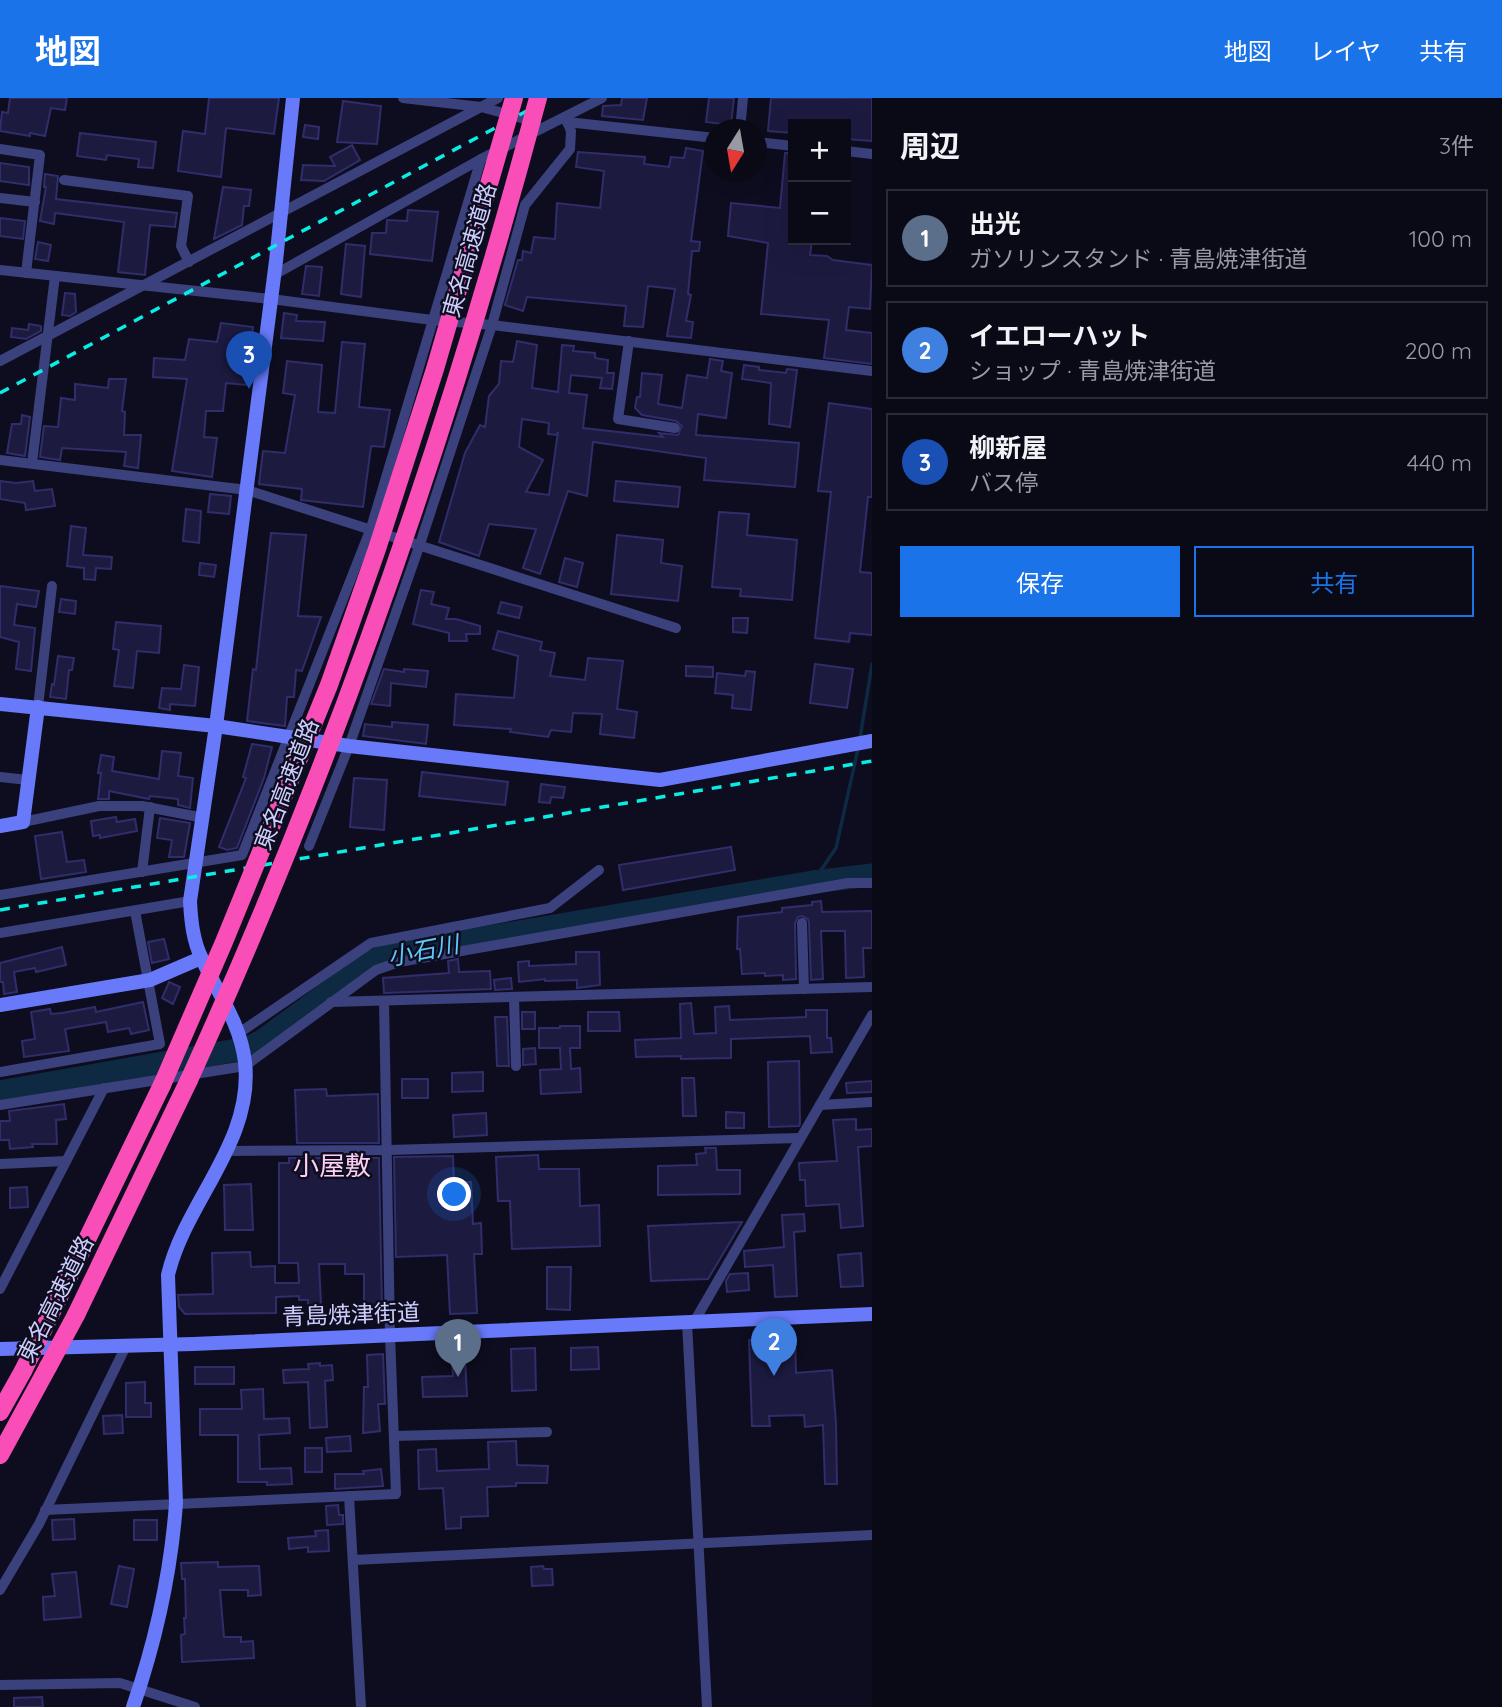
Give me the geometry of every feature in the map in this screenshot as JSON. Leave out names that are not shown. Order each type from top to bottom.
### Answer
[{"type":"highway","name":"東名高速道路","points":[[0,1412],[43,1330],[162,1085],[234,919],[334,673],[435,369],[514,98]]},
{"type":"highway","name":"東名高速道路","points":[[0,1455],[76,1315],[189,1080],[295,831],[397,557],[459,370],[538,98]]},
{"type":"street","points":[[133,1707],[162,1608],[176,1503],[168,1276],[170,1265],[227,1151],[244,1098],[245,1062],[239,1033],[234,1018],[201,958],[191,924],[190,901],[204,818],[247,490],[293,98]]},
{"type":"street","points":[[403,98],[489,101],[550,125]]},
{"type":"street","points":[[274,275],[481,159],[550,125],[566,120],[602,98]]},
{"type":"street","points":[[741,119],[743,98]]},
{"type":"street","points":[[0,361],[489,101]]},
{"type":"street","points":[[566,120],[704,137]]},
{"type":"street","points":[[309,846],[349,746],[420,544],[492,325],[525,205],[570,149],[571,131],[566,120]]},
{"type":"street","points":[[767,143],[788,145]]},
{"type":"street","points":[[0,149],[40,155],[26,273]]},
{"type":"street","points":[[851,152],[872,154]]},
{"type":"street","points":[[0,895],[242,855],[371,528],[481,159]]},
{"type":"street","points":[[64,180],[188,196],[181,246],[189,262]]},
{"type":"street","points":[[0,198],[35,202]]},
{"type":"street","points":[[0,270],[271,299],[872,371]]},
{"type":"street","points":[[32,463],[55,276]]},
{"type":"street","points":[[629,341],[618,419],[674,428]]},
{"type":"street","points":[[0,352],[15,353]]},
{"type":"street","points":[[0,460],[247,490],[676,628]]},
{"type":"street","points":[[23,822],[52,586]]},
{"type":"street","points":[[0,704],[216,726],[349,746],[660,780],[872,741]]},
{"type":"street","points":[[0,777],[28,780]]},
{"type":"street","points":[[0,826],[99,806],[150,807],[204,818]]},
{"type":"street","points":[[142,872],[150,807]]},
{"type":"street","points":[[239,1033],[371,943],[550,908],[599,870]]},
{"type":"street","points":[[0,1105],[245,1062],[376,970],[399,962],[848,883],[872,883]]},
{"type":"street","points":[[0,933],[190,901]]},
{"type":"street","points":[[0,1072],[160,1044],[135,911]]},
{"type":"street","points":[[802,923],[803,989]]},
{"type":"street","points":[[0,1005],[149,980],[201,958]]},
{"type":"street","points":[[331,1002],[872,987]]},
{"type":"street","points":[[514,997],[516,1066]]},
{"type":"street","points":[[45,1510],[396,1494],[390,1335],[384,1001]]},
{"type":"street","points":[[707,1707],[691,1322],[872,1015]]},
{"type":"street","points":[[0,1289],[104,1088]]},
{"type":"street","points":[[820,1105],[872,1102]]},
{"type":"street","points":[[227,1151],[388,1150],[799,1138]]},
{"type":"street","points":[[0,1164],[66,1161]]},
{"type":"street","name":"青島焼津街道","points":[[0,1349],[872,1314]]},
{"type":"street","points":[[1,1585],[45,1510],[125,1346]]},
{"type":"street","points":[[394,1436],[547,1432]]},
{"type":"street","points":[[349,1496],[361,1707]]},
{"type":"street","points":[[354,1560],[872,1535]]},
{"type":"street","points":[[0,1685],[120,1683],[195,1707]]},
{"type":"building","points":[[10,98],[67,98],[65,110],[51,108],[45,136],[30,133],[30,136],[0,131],[2,112],[8,113]]},
{"type":"building","points":[[209,98],[279,98],[274,134],[226,128],[221,177],[178,171],[183,131],[205,134]]},
{"type":"building","points":[[622,98],[647,98],[643,120],[602,116],[603,106],[621,105]]},
{"type":"building","points":[[709,98],[734,98],[732,119],[706,119]]},
{"type":"building","points":[[771,98],[872,98],[872,141],[851,139],[851,119],[788,119],[788,133],[768,131]]},
{"type":"building","points":[[343,101],[381,106],[377,144],[337,142]]},
{"type":"building","points":[[305,125],[319,127],[318,139],[303,137]]},
{"type":"building","points":[[80,133],[156,142],[153,168],[138,167],[139,159],[107,155],[106,160],[77,156]]},
{"type":"building","points":[[352,145],[360,160],[324,181],[301,180],[303,165],[335,166],[330,157]]},
{"type":"building","points":[[686,148],[703,151],[691,241],[700,242],[699,251],[692,251],[688,294],[691,295],[686,321],[693,322],[691,338],[667,336],[675,289],[648,286],[643,327],[624,326],[626,306],[527,297],[523,311],[505,305],[523,251],[531,253],[534,237],[555,239],[557,203],[600,208],[604,171],[576,167],[578,152],[645,157],[644,164],[669,167],[671,157],[684,158]]},
{"type":"building","points":[[785,153],[788,153],[788,245],[811,245],[810,255],[872,265],[870,309],[849,307],[846,330],[872,333],[872,364],[824,358],[829,320],[761,314],[768,243],[728,236],[731,203],[780,208]]},
{"type":"building","points":[[0,163],[29,167],[29,185],[0,181]]},
{"type":"building","points":[[45,174],[58,176],[56,199],[177,213],[175,227],[150,225],[145,275],[118,272],[124,222],[55,213],[54,224],[40,221],[46,187]]},
{"type":"building","points":[[223,187],[251,190],[249,206],[244,206],[242,225],[214,239]]},
{"type":"building","points":[[408,210],[438,212],[432,261],[370,254],[372,233],[386,233],[387,220],[407,221]]},
{"type":"building","points":[[0,218],[25,221],[23,239],[0,236]]},
{"type":"building","points":[[38,242],[51,245],[48,261],[35,259]]},
{"type":"building","points":[[346,244],[365,246],[361,297],[341,294]]},
{"type":"building","points":[[306,266],[322,267],[319,296],[302,294]]},
{"type":"building","points":[[65,293],[75,294],[76,312],[70,316],[62,315]]},
{"type":"building","points":[[284,313],[297,315],[296,321],[325,322],[323,341],[281,338]]},
{"type":"building","points":[[221,323],[253,327],[246,385],[226,383],[223,411],[206,411],[204,437],[217,438],[212,477],[172,471],[187,379],[153,377],[154,358],[185,360],[189,339],[217,342]]},
{"type":"building","points":[[29,324],[41,326],[41,331],[26,339],[11,337],[12,328],[28,330]]},
{"type":"building","points":[[517,341],[537,345],[532,388],[558,392],[562,345],[574,346],[573,351],[595,353],[595,358],[608,360],[607,373],[614,373],[612,389],[600,388],[602,378],[571,375],[569,393],[587,395],[583,428],[663,437],[659,433],[678,435],[682,426],[676,421],[642,415],[635,408],[637,397],[640,397],[642,373],[662,375],[658,404],[682,408],[687,375],[707,378],[710,359],[723,361],[721,371],[732,373],[726,418],[698,414],[696,435],[799,443],[795,487],[704,480],[706,458],[593,442],[587,496],[568,491],[540,574],[523,568],[536,529],[489,524],[479,556],[439,542],[465,453],[480,425],[485,427],[489,396],[499,384],[501,361],[513,362]],"holes":[[[522,419],[549,423],[548,434],[556,435],[558,432],[549,495],[526,492],[543,460],[519,447]]]},
{"type":"building","points":[[342,342],[365,344],[359,407],[390,410],[384,447],[371,446],[363,507],[301,500],[302,489],[259,484],[263,451],[285,453],[295,395],[283,393],[287,361],[322,365],[318,412],[335,413]]},
{"type":"building","points":[[744,365],[759,367],[759,370],[786,373],[787,369],[797,370],[790,427],[769,424],[771,383],[742,379]]},
{"type":"building","points":[[109,379],[126,379],[122,411],[125,412],[124,435],[141,435],[138,468],[124,466],[126,452],[62,448],[60,460],[40,457],[44,426],[58,427],[61,398],[75,400],[75,384],[108,388]]},
{"type":"building","points":[[829,403],[872,409],[872,497],[868,497],[860,572],[872,573],[872,635],[850,633],[849,642],[815,638],[831,492],[818,491]]},
{"type":"building","points":[[22,415],[30,417],[25,456],[7,453],[12,424],[21,424]]},
{"type":"building","points":[[0,481],[33,481],[35,491],[52,489],[55,506],[26,510],[25,503],[0,499]]},
{"type":"building","points":[[616,481],[680,487],[678,507],[614,501]]},
{"type":"building","points":[[210,494],[231,496],[229,514],[208,512]]},
{"type":"building","points":[[186,509],[201,511],[199,543],[183,541]]},
{"type":"building","points":[[719,512],[749,514],[747,535],[797,540],[792,600],[740,596],[741,589],[712,587]]},
{"type":"building","points":[[71,526],[86,528],[83,555],[112,557],[111,569],[96,568],[95,580],[84,579],[84,568],[67,566]]},
{"type":"building","points":[[271,533],[306,535],[298,616],[321,617],[302,671],[296,670],[294,697],[287,697],[285,726],[247,721],[253,669],[256,670]]},
{"type":"building","points":[[617,535],[663,540],[661,563],[682,566],[678,601],[611,594]]},
{"type":"building","points":[[565,558],[583,563],[577,587],[559,582]]},
{"type":"building","points":[[200,563],[216,565],[214,577],[199,575]]},
{"type":"building","points":[[0,586],[39,591],[36,607],[17,604],[14,625],[35,628],[31,671],[16,669],[19,642],[0,637]]},
{"type":"building","points":[[421,590],[434,592],[431,604],[449,608],[446,619],[480,626],[480,634],[466,634],[467,641],[449,641],[449,633],[413,624]]},
{"type":"building","points":[[61,599],[76,601],[75,614],[59,612]]},
{"type":"building","points":[[501,602],[522,607],[519,618],[498,613]]},
{"type":"building","points":[[733,618],[748,618],[747,633],[733,632]]},
{"type":"building","points":[[116,622],[161,626],[159,653],[137,651],[133,688],[114,686],[119,650],[113,649]]},
{"type":"building","points":[[498,631],[542,642],[540,650],[555,653],[550,676],[585,680],[588,658],[623,661],[617,709],[637,712],[634,738],[600,734],[602,714],[573,713],[571,732],[551,730],[548,737],[510,732],[511,729],[454,725],[456,694],[514,698],[518,656],[493,649]]},
{"type":"building","points":[[58,656],[74,658],[72,670],[69,670],[66,699],[50,697]]},
{"type":"building","points":[[815,664],[853,669],[847,708],[810,703]]},
{"type":"building","points":[[184,665],[199,667],[195,706],[170,704],[170,710],[159,708],[162,688],[181,689]]},
{"type":"building","points":[[686,666],[713,667],[713,677],[686,676]]},
{"type":"building","points":[[384,669],[428,671],[426,687],[391,683],[390,706],[371,704]]},
{"type":"building","points":[[746,671],[755,672],[751,710],[732,708],[733,695],[715,693],[717,673],[745,676]]},
{"type":"building","points":[[392,722],[428,725],[426,744],[363,736],[365,724],[392,727]]},
{"type":"building","points":[[252,744],[272,747],[264,778],[237,848],[227,850],[219,847],[246,778],[243,777]]},
{"type":"building","points":[[162,751],[181,753],[178,776],[193,778],[190,808],[178,805],[178,799],[150,796],[149,799],[109,791],[109,799],[98,799],[101,755],[114,757],[112,771],[159,779]]},
{"type":"building","points":[[422,772],[508,782],[505,805],[419,796]]},
{"type":"building","points":[[354,778],[387,780],[384,830],[350,827]]},
{"type":"building","points":[[541,784],[565,787],[563,798],[551,797],[550,803],[539,802]]},
{"type":"building","points":[[116,817],[117,822],[135,819],[137,831],[100,838],[100,835],[93,836],[91,821]]},
{"type":"building","points":[[160,818],[190,823],[184,857],[169,857],[172,840],[157,838]]},
{"type":"building","points":[[62,832],[67,862],[84,860],[86,872],[41,879],[35,836]]},
{"type":"building","points":[[731,847],[735,870],[623,890],[619,865]]},
{"type":"building","points":[[821,901],[822,912],[872,911],[872,948],[863,948],[864,977],[846,978],[845,931],[821,931],[823,979],[811,980],[809,923],[808,919],[802,916],[798,917],[795,923],[796,979],[783,980],[783,975],[765,976],[765,973],[742,974],[740,949],[737,949],[738,917],[782,912],[782,908],[812,905],[812,902]]},
{"type":"building","points":[[164,939],[169,959],[152,963],[148,942]]},
{"type":"building","points":[[62,947],[66,965],[36,972],[35,968],[14,972],[17,992],[4,994],[3,982],[0,982],[0,963]]},
{"type":"building","points":[[576,952],[599,952],[600,985],[577,988],[577,980],[545,979],[519,982],[518,962],[529,961],[529,966],[576,964]]},
{"type":"building","points":[[458,959],[459,972],[490,971],[491,989],[384,993],[383,978],[449,973],[448,961]]},
{"type":"building","points":[[511,978],[512,989],[495,990],[494,980]]},
{"type":"building","points":[[169,982],[180,987],[173,1004],[162,998]]},
{"type":"building","points":[[143,1002],[149,1030],[131,1034],[129,1028],[108,1032],[106,1022],[65,1029],[69,1051],[24,1057],[22,1041],[35,1039],[31,1012],[50,1009],[51,1014],[95,1007],[96,1012]]},
{"type":"building","points":[[691,1003],[694,1034],[716,1033],[715,1007],[729,1006],[730,1020],[806,1017],[806,1010],[827,1010],[827,1038],[831,1038],[832,1052],[811,1053],[810,1036],[731,1039],[731,1058],[636,1057],[635,1040],[681,1038],[680,1004]]},
{"type":"building","points":[[522,1012],[535,1012],[535,1029],[522,1029]]},
{"type":"building","points":[[588,1012],[619,1012],[620,1031],[588,1031]]},
{"type":"building","points":[[495,1017],[507,1017],[509,1066],[497,1066]]},
{"type":"building","points":[[580,1026],[580,1048],[570,1048],[571,1069],[580,1068],[581,1092],[541,1094],[540,1070],[561,1069],[560,1048],[539,1048],[539,1028]]},
{"type":"building","points":[[535,1048],[536,1064],[523,1065],[523,1049]]},
{"type":"building","points":[[799,1061],[800,1124],[769,1127],[768,1062]]},
{"type":"building","points":[[483,1072],[483,1091],[452,1092],[452,1073]]},
{"type":"building","points":[[682,1078],[694,1078],[696,1116],[683,1116]]},
{"type":"building","points":[[402,1079],[428,1079],[428,1098],[402,1098]]},
{"type":"building","points":[[872,1081],[872,1092],[847,1093],[846,1083]]},
{"type":"building","points":[[326,1089],[327,1096],[378,1094],[379,1143],[297,1143],[295,1090]]},
{"type":"building","points":[[64,1104],[66,1119],[56,1120],[57,1144],[32,1144],[33,1147],[10,1149],[9,1140],[0,1140],[0,1121],[10,1121],[9,1111]]},
{"type":"building","points":[[726,1112],[744,1113],[744,1128],[726,1128]]},
{"type":"building","points":[[486,1113],[487,1135],[454,1137],[453,1115]]},
{"type":"building","points":[[856,1119],[856,1130],[872,1129],[872,1146],[858,1147],[863,1226],[841,1228],[839,1204],[806,1206],[805,1180],[800,1180],[799,1163],[837,1161],[833,1120]]},
{"type":"building","points":[[705,1148],[716,1148],[717,1170],[740,1170],[740,1194],[658,1195],[658,1166],[697,1165],[696,1154],[706,1153]]},
{"type":"building","points":[[538,1155],[539,1169],[579,1169],[580,1206],[599,1205],[600,1246],[512,1249],[510,1201],[498,1201],[496,1157]]},
{"type":"building","points":[[453,1156],[454,1183],[471,1182],[473,1224],[481,1223],[482,1254],[474,1254],[477,1313],[450,1314],[447,1255],[396,1257],[394,1157]]},
{"type":"building","points":[[289,1158],[379,1158],[382,1309],[364,1309],[364,1274],[345,1274],[345,1264],[319,1264],[321,1304],[308,1305],[308,1300],[299,1300],[299,1296],[276,1297],[276,1313],[185,1314],[179,1307],[178,1295],[213,1294],[212,1253],[250,1252],[251,1267],[275,1266],[275,1283],[299,1283],[298,1263],[279,1263],[279,1163],[289,1163]]},
{"type":"building","points":[[251,1184],[253,1230],[225,1230],[224,1185]]},
{"type":"building","points":[[27,1187],[28,1207],[10,1208],[10,1188]]},
{"type":"building","points":[[804,1214],[805,1231],[794,1232],[797,1296],[775,1297],[773,1265],[745,1267],[744,1251],[784,1247],[782,1215]]},
{"type":"building","points":[[742,1222],[708,1279],[651,1281],[648,1226]]},
{"type":"building","points":[[861,1253],[863,1286],[841,1287],[838,1255]]},
{"type":"building","points":[[547,1267],[571,1267],[570,1310],[547,1309]]},
{"type":"building","points":[[748,1273],[749,1290],[727,1292],[726,1281],[730,1274]]},
{"type":"building","points":[[795,1338],[796,1373],[832,1370],[837,1484],[825,1484],[823,1425],[805,1427],[804,1415],[769,1416],[770,1426],[752,1426],[749,1340]]},
{"type":"building","points":[[598,1347],[599,1369],[571,1370],[571,1348]]},
{"type":"building","points":[[535,1348],[536,1390],[512,1391],[511,1349]]},
{"type":"building","points":[[383,1354],[385,1404],[378,1404],[380,1431],[363,1433],[364,1387],[368,1387],[367,1355]]},
{"type":"building","points":[[465,1356],[467,1396],[423,1397],[422,1377],[453,1376],[452,1357]]},
{"type":"building","points":[[320,1363],[320,1366],[332,1365],[333,1380],[325,1381],[327,1427],[310,1428],[308,1382],[284,1383],[283,1370],[309,1369],[308,1364]]},
{"type":"building","points":[[195,1367],[234,1367],[234,1384],[195,1384]]},
{"type":"building","points":[[145,1382],[145,1403],[151,1403],[151,1417],[126,1417],[126,1383]]},
{"type":"building","points":[[263,1389],[264,1419],[289,1418],[290,1433],[259,1435],[260,1469],[291,1468],[292,1484],[238,1482],[238,1435],[200,1435],[200,1409],[242,1409],[241,1390]]},
{"type":"building","points":[[122,1415],[123,1433],[104,1434],[103,1416]]},
{"type":"building","points":[[350,1436],[351,1451],[327,1452],[326,1438]]},
{"type":"building","points":[[516,1441],[517,1465],[548,1466],[547,1483],[487,1487],[488,1516],[461,1517],[461,1528],[446,1529],[443,1488],[419,1489],[418,1450],[436,1449],[437,1471],[489,1469],[488,1442]]},
{"type":"building","points":[[305,1448],[322,1448],[322,1472],[305,1472]]},
{"type":"building","points":[[381,1469],[383,1486],[335,1489],[335,1474],[364,1474],[363,1471]]},
{"type":"building","points":[[338,1505],[339,1515],[343,1515],[343,1524],[327,1525],[326,1506]]},
{"type":"building","points":[[74,1519],[75,1539],[53,1540],[52,1520]]},
{"type":"building","points":[[134,1520],[157,1520],[157,1540],[134,1540]]},
{"type":"building","points":[[328,1530],[329,1551],[308,1552],[308,1547],[289,1549],[288,1538],[316,1536],[315,1531]]},
{"type":"building","points":[[218,1562],[218,1567],[259,1566],[261,1595],[248,1596],[248,1590],[220,1590],[224,1637],[241,1637],[241,1642],[253,1641],[254,1658],[182,1662],[181,1635],[185,1634],[186,1618],[185,1579],[182,1579],[181,1563]]},
{"type":"building","points":[[119,1566],[134,1569],[127,1607],[111,1604]]},
{"type":"building","points":[[543,1566],[544,1569],[552,1569],[553,1585],[532,1586],[531,1567]]},
{"type":"building","points":[[76,1572],[81,1617],[44,1620],[43,1597],[55,1596],[52,1574]]},
{"type":"building","points":[[42,1697],[43,1707],[14,1707],[14,1698]]},
{"type":"waterway","points":[[860,738],[872,664]]},
{"type":"waterway","points":[[813,882],[836,848],[858,749]]},
{"type":"waterway","name":"小石川","points":[[0,1092],[248,1048],[262,1041],[368,963],[389,954],[813,882],[872,875]]},
{"type":"railway","points":[[0,393],[551,98]]},
{"type":"railway","points":[[0,910],[872,761]]},
{"type":"place","name":"柳新屋","points":[[249,389]]},
{"type":"place","name":"イエローハット","points":[[774,1376]]},
{"type":"place","name":"出光","points":[[458,1377]]},
{"type":"district","name":"小屋敷","points":[[332,1165]]}]
